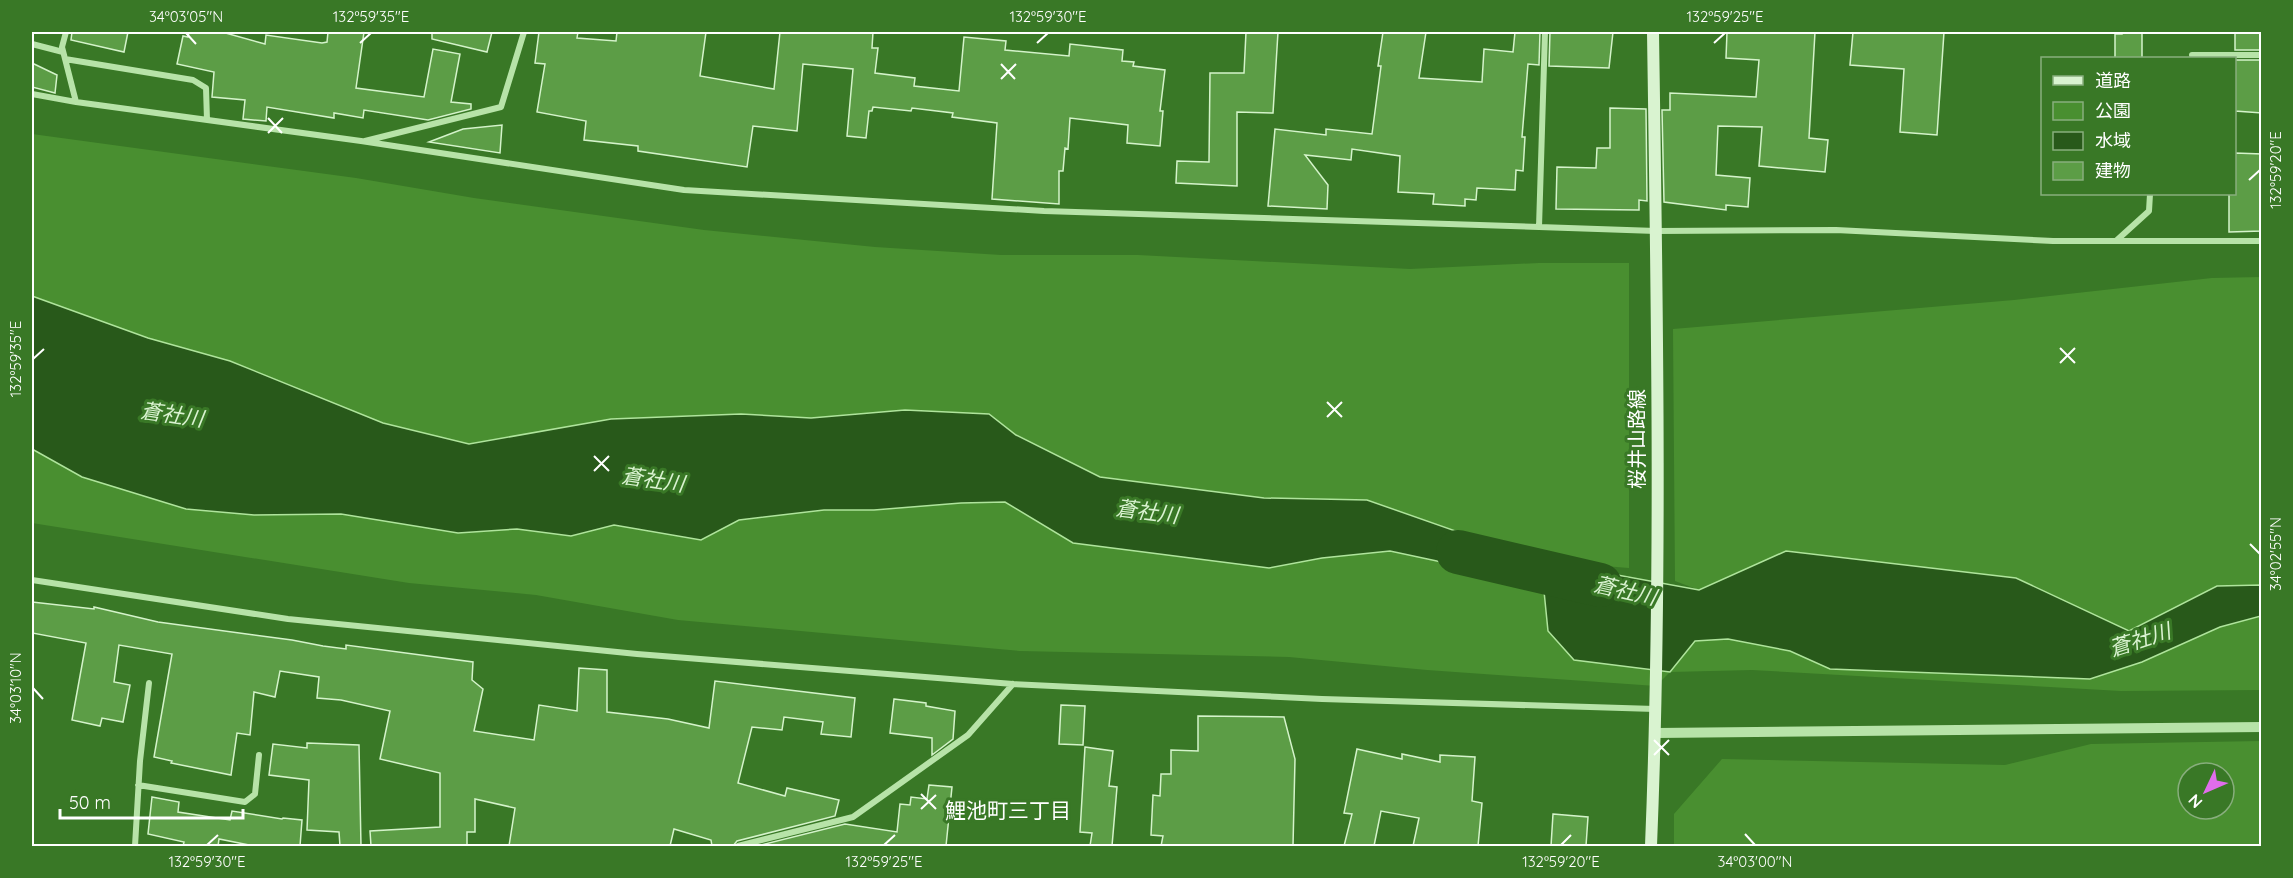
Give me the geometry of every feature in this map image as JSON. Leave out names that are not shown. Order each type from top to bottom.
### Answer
[{"type":"main road","name":"桜井山路線","points":[[1651,846],[1656,733],[1656,231],[1653,32]]},
{"type":"street","points":[[66,32],[62,47],[76,102]]},
{"type":"street","points":[[361,141],[501,107],[524,32]]},
{"type":"street","points":[[1539,227],[1545,32]]},
{"type":"street","points":[[32,44],[63,51]]},
{"type":"street","points":[[2192,56],[2262,56]]},
{"type":"street","points":[[65,59],[193,80],[206,88],[207,120]]},
{"type":"street","points":[[32,94],[684,190],[1044,211],[1656,231],[1836,230],[2054,241],[2262,241]]},
{"type":"street","points":[[2116,241],[2150,211],[2150,195]]},
{"type":"street","points":[[32,580],[288,619],[637,654],[1013,684],[1322,699],[1655,709]]},
{"type":"street","points":[[135,846],[138,785],[149,683]]},
{"type":"street","points":[[738,846],[853,817],[968,735],[1013,684]]},
{"type":"street","points":[[1656,733],[2262,727]]},
{"type":"street","points":[[138,785],[244,802],[255,794],[259,755]]},
{"type":"green space","points":[[32,134],[356,178],[474,198],[704,230],[875,247],[1001,255],[1138,255],[1410,269],[1539,263],[1629,263],[1629,568],[1541,561],[1695,641],[1728,639],[1790,651],[1830,669],[2090,679],[2142,662],[2220,627],[2261,616],[2261,690],[2121,691],[1752,670],[1670,672],[1656,686],[1427,670],[1289,657],[1020,651],[678,620],[536,595],[409,583],[32,523],[32,449],[82,477],[254,515],[341,514],[458,533],[517,529],[571,536],[614,525],[701,540],[739,520],[824,510],[874,510],[1005,502],[1073,543],[1269,568],[1322,558],[1390,551],[1479,570],[1540,560],[1367,500],[1264,498],[1100,477],[1016,435],[989,414],[905,410],[811,418],[741,414],[611,419],[469,444],[383,423],[230,361],[148,339],[32,296]]},
{"type":"green space","points":[[2261,277],[2261,585],[2217,586],[2129,631],[2016,578],[1786,551],[1699,590],[1675,581],[1673,329],[2014,300],[2212,278]]},
{"type":"green space","points":[[2261,741],[2261,846],[1674,846],[1674,814],[1722,759],[2005,765],[2091,744]]},
{"type":"water","points":[[32,296],[148,338],[230,361],[383,423],[469,444],[611,419],[741,414],[811,418],[905,410],[989,414],[1016,435],[1100,477],[1264,498],[1367,500],[1541,561],[1479,570],[1390,551],[1322,558],[1269,568],[1073,543],[1005,502],[874,510],[824,510],[739,520],[701,540],[614,525],[571,536],[517,529],[458,533],[341,514],[254,515],[186,509],[82,477],[32,449]]},
{"type":"water","points":[[1786,551],[2016,578],[2129,631],[2217,586],[2261,585],[2261,616],[2220,627],[2142,662],[2090,679],[1830,669],[1790,651],[1728,639],[1695,641],[1670,672],[1574,660],[1548,631],[1541,561],[1699,590]]},
{"type":"building","points":[[72,32],[128,32],[124,52],[71,40]]},
{"type":"building","points":[[189,32],[222,32],[265,44],[266,35],[322,43],[327,42],[328,32],[364,32],[356,88],[424,97],[433,49],[460,54],[451,102],[471,104],[471,109],[428,120],[364,110],[363,118],[334,113],[334,118],[267,107],[266,121],[243,119],[245,100],[212,97],[214,72],[177,64],[183,36],[188,37]]},
{"type":"building","points":[[432,32],[492,32],[487,52],[432,39]]},
{"type":"building","points":[[539,32],[578,32],[577,38],[616,41],[617,32],[706,32],[700,76],[774,89],[780,32],[873,32],[872,48],[878,48],[875,73],[915,78],[914,86],[959,91],[964,37],[1006,41],[1005,50],[1069,56],[1070,44],[1123,50],[1122,61],[1134,62],[1133,66],[1165,70],[1160,111],[1163,111],[1160,146],[1127,143],[1128,125],[1070,118],[1068,149],[1065,148],[1063,171],[1059,171],[1059,204],[992,199],[997,123],[952,117],[953,113],[912,108],[911,111],[873,107],[872,111],[869,111],[866,138],[847,136],[853,69],[803,64],[797,131],[753,126],[747,167],[638,151],[638,146],[584,140],[586,121],[537,112],[545,64],[535,63]]},
{"type":"building","points":[[1246,32],[1278,32],[1273,113],[1237,112],[1237,186],[1176,183],[1177,161],[1209,162],[1210,73],[1244,73]]},
{"type":"building","points":[[1383,32],[1426,32],[1419,78],[1482,82],[1484,49],[1513,52],[1515,32],[1540,32],[1539,65],[1528,64],[1522,137],[1525,137],[1523,171],[1516,170],[1515,190],[1477,188],[1476,200],[1465,199],[1465,206],[1433,204],[1434,194],[1398,192],[1400,156],[1352,149],[1351,160],[1305,155],[1328,185],[1327,209],[1268,206],[1275,129],[1326,135],[1326,129],[1372,134]]},
{"type":"building","points":[[1550,32],[1613,32],[1609,68],[1549,66]]},
{"type":"building","points":[[1727,32],[1815,32],[1809,138],[1828,140],[1825,172],[1759,166],[1762,127],[1718,126],[1716,175],[1750,178],[1748,207],[1726,205],[1726,210],[1664,202],[1662,110],[1670,110],[1670,93],[1756,97],[1759,60],[1726,58]]},
{"type":"building","points":[[1853,32],[1944,32],[1937,135],[1900,132],[1904,69],[1850,65]]},
{"type":"building","points":[[2122,32],[2142,32],[2142,57],[2115,57],[2115,34],[2122,34]]},
{"type":"building","points":[[2235,32],[2262,32],[2262,50],[2235,50]]},
{"type":"building","points":[[2236,60],[2262,60],[2262,113],[2236,111]]},
{"type":"building","points":[[32,63],[57,75],[55,93],[32,87]]},
{"type":"building","points":[[1610,108],[1646,109],[1647,201],[1639,200],[1639,210],[1556,209],[1557,167],[1596,168],[1597,148],[1610,148]]},
{"type":"building","points":[[502,125],[500,153],[429,142],[463,129]]},
{"type":"building","points":[[2236,153],[2262,154],[2262,231],[2229,232],[2229,195],[2236,195]]},
{"type":"building","points":[[32,602],[94,609],[94,607],[158,622],[323,646],[346,649],[346,645],[473,662],[472,680],[483,689],[474,731],[534,740],[539,705],[577,711],[579,668],[607,670],[607,712],[668,719],[709,728],[715,681],[855,698],[851,737],[821,734],[823,722],[784,717],[782,730],[752,727],[738,783],[785,796],[787,788],[839,800],[835,816],[737,841],[733,846],[712,846],[711,840],[674,829],[670,846],[509,846],[515,808],[475,799],[475,832],[467,832],[467,846],[371,846],[370,831],[440,827],[440,773],[380,759],[390,711],[341,700],[317,698],[319,677],[280,671],[275,697],[254,692],[250,735],[237,733],[231,775],[171,763],[172,761],[154,757],[172,654],[119,645],[114,682],[130,685],[123,722],[102,718],[100,726],[72,720],[86,643],[32,633]]},
{"type":"building","points":[[894,699],[926,703],[926,706],[955,711],[953,739],[932,755],[932,738],[890,733]]},
{"type":"building","points":[[1061,705],[1085,706],[1083,745],[1059,744]]},
{"type":"building","points":[[1198,716],[1284,717],[1295,759],[1293,846],[1161,846],[1163,836],[1151,835],[1153,795],[1160,796],[1161,774],[1171,774],[1171,750],[1198,751]]},
{"type":"building","points":[[307,743],[359,745],[361,846],[340,846],[339,832],[307,830],[309,780],[269,775],[273,744],[307,748]]},
{"type":"building","points":[[1085,747],[1113,751],[1109,786],[1117,787],[1112,846],[1090,846],[1092,833],[1080,832]]},
{"type":"building","points":[[1357,749],[1402,759],[1402,754],[1440,762],[1440,755],[1475,757],[1472,801],[1482,803],[1478,846],[1413,846],[1419,818],[1381,811],[1374,846],[1344,846],[1352,814],[1344,813]]},
{"type":"building","points":[[929,785],[952,787],[946,846],[757,846],[845,824],[897,832],[900,804],[910,805],[911,797],[927,799]]},
{"type":"building","points":[[152,797],[179,802],[178,812],[230,820],[232,811],[302,820],[300,846],[254,846],[219,839],[218,846],[183,846],[184,842],[148,834]]},
{"type":"building","points":[[1553,814],[1588,817],[1586,846],[1551,846]]},
{"type":"waterway","name":"蒼社川","points":[[1458,552],[1600,585]]},
{"type":"district","name":"鯉池町三丁目","points":[[1008,811]]}]
